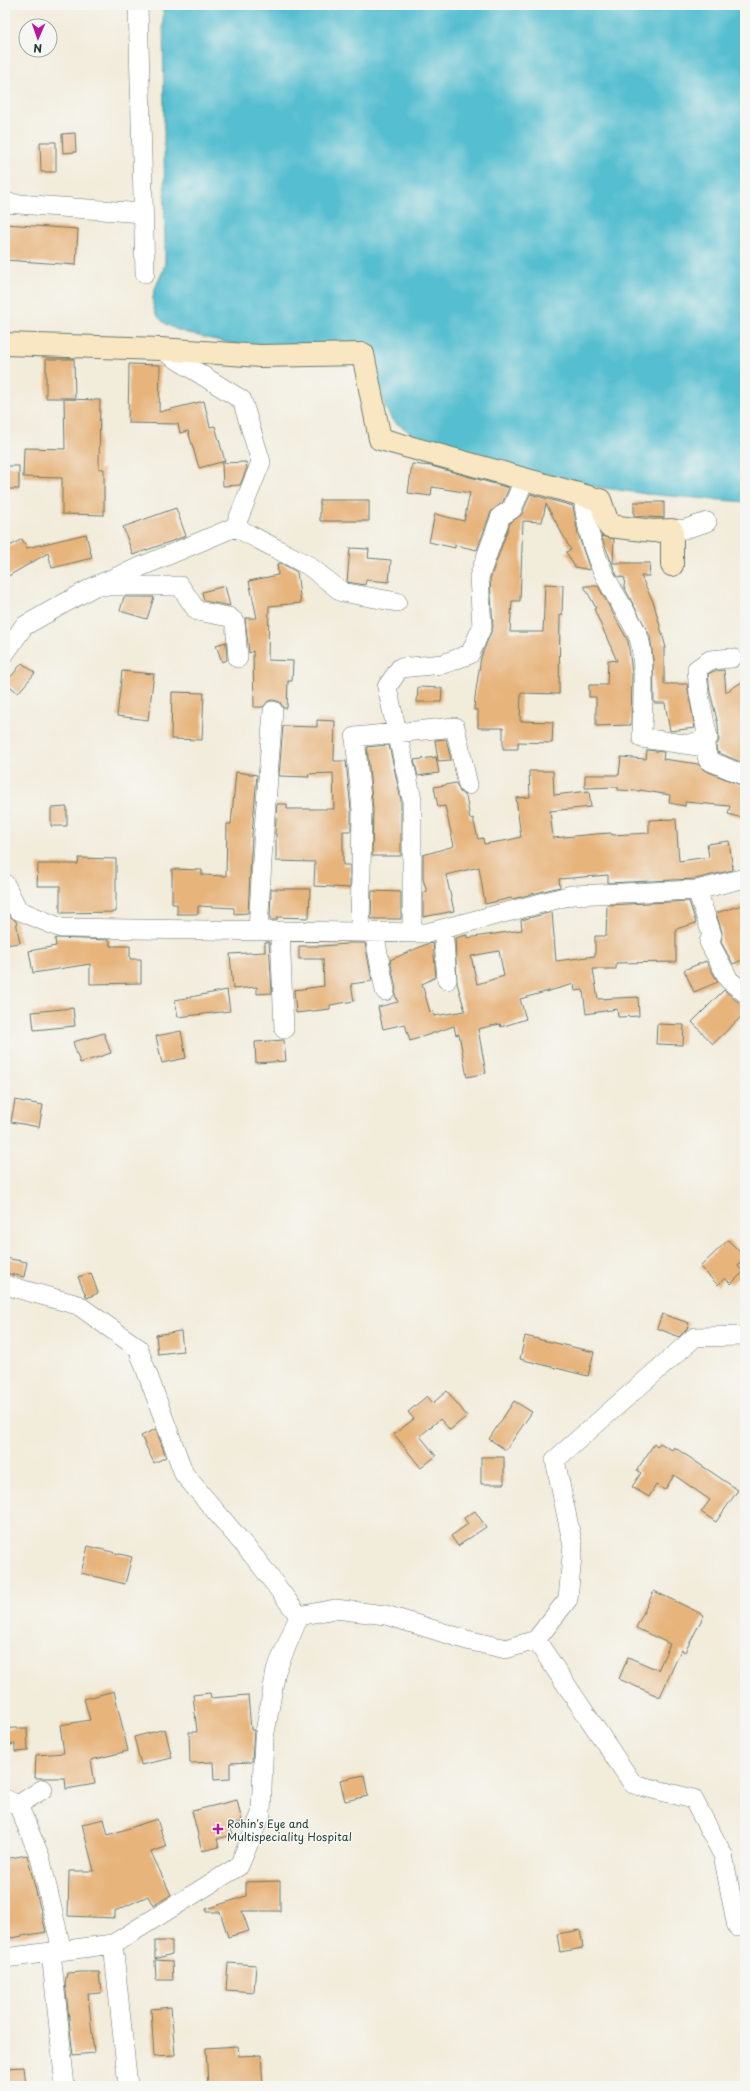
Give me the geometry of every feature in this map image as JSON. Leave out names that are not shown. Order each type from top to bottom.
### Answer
[{"type":"street","points":[[138,5],[145,273]]},
{"type":"street","points":[[5,203],[144,213]]},
{"type":"street","points":[[5,344],[160,349],[260,356],[362,354],[380,439],[600,500],[609,526],[653,531],[685,529],[707,522]]},
{"type":"street","points":[[5,653],[24,626],[95,586],[235,527],[261,462],[242,400],[160,349]]},
{"type":"street","points":[[412,933],[412,799],[396,734],[387,687],[400,668],[443,664],[470,654],[482,627],[479,576],[501,516],[512,509],[525,478]]},
{"type":"street","points":[[583,495],[585,522],[591,544],[610,586],[639,639],[642,659],[642,738],[705,747],[708,760],[745,776]]},
{"type":"street","points":[[235,527],[309,566],[342,592],[397,602]]},
{"type":"street","points":[[672,530],[672,565]]},
{"type":"street","points":[[95,586],[180,586],[197,611],[229,617],[235,622],[238,658]]},
{"type":"street","points":[[5,626],[24,626]]},
{"type":"street","points":[[689,744],[708,738],[699,694],[697,669],[710,660],[732,658]]},
{"type":"street","points":[[258,930],[273,712]]},
{"type":"street","points":[[385,991],[367,932],[362,810],[355,737],[455,727],[468,785]]},
{"type":"street","points":[[5,884],[18,910],[61,928],[427,933],[572,895],[697,890],[745,878]]},
{"type":"street","points":[[697,890],[712,936],[709,942],[729,980],[745,993]]},
{"type":"street","points":[[443,929],[446,980]]},
{"type":"street","points":[[280,931],[284,1029]]},
{"type":"street","points":[[5,1285],[78,1305],[138,1348],[184,1474],[256,1559],[299,1616]]},
{"type":"street","points":[[299,1616],[335,1609],[386,1615],[467,1640],[506,1648],[536,1640],[568,1599],[573,1546],[555,1460],[695,1337],[745,1336]]},
{"type":"street","points":[[5,1958],[113,1944],[239,1866],[261,1814],[264,1738],[276,1671],[299,1616]]},
{"type":"street","points":[[536,1640],[633,1784],[693,1799],[723,1855],[737,1927]]},
{"type":"street","points":[[44,1789],[12,1802],[40,1857],[56,1951],[65,2086]]},
{"type":"street","points":[[113,1944],[128,2086]]},
{"type":"water","points":[[163,5],[745,5],[745,502],[646,494],[576,484],[464,453],[418,438],[392,420],[384,405],[376,366],[231,344],[180,331],[170,327],[162,321],[154,309],[153,296],[165,261]]},
{"type":"building","points":[[75,133],[76,152],[63,153],[62,134]]},
{"type":"building","points":[[40,142],[56,142],[56,172],[41,172]]},
{"type":"building","points":[[5,224],[78,229],[76,265],[5,260]]},
{"type":"building","points":[[46,359],[74,359],[75,398],[46,398]]},
{"type":"building","points":[[129,364],[160,365],[159,412],[204,401],[210,427],[215,426],[225,461],[199,468],[188,431],[180,433],[178,424],[128,423]]},
{"type":"building","points":[[64,399],[100,400],[99,469],[104,469],[104,515],[62,514],[62,478],[23,477],[24,448],[65,449]]},
{"type":"building","points":[[246,462],[247,468],[240,485],[223,486],[222,463]]},
{"type":"building","points":[[412,464],[431,466],[509,488],[503,502],[491,512],[477,550],[455,545],[455,548],[429,542],[435,514],[464,521],[470,493],[432,487],[431,496],[408,493]]},
{"type":"building","points":[[5,466],[19,466],[19,489],[5,489]]},
{"type":"building","points":[[530,494],[573,506],[578,534],[590,570],[575,567],[566,552],[571,550],[546,504],[542,522],[523,521],[520,601],[512,601],[510,632],[543,632],[545,584],[563,585],[562,615],[560,615],[559,694],[521,693],[520,721],[553,722],[552,743],[518,742],[518,749],[503,749],[503,728],[478,728],[478,710],[474,710],[475,697],[481,657],[493,627],[490,579],[510,523],[522,514]]},
{"type":"building","points":[[320,500],[369,500],[369,521],[320,521]]},
{"type":"building","points":[[634,502],[664,502],[664,518],[634,516]]},
{"type":"building","points":[[176,508],[186,536],[133,555],[123,527]]},
{"type":"building","points":[[86,534],[92,558],[52,568],[48,553],[5,578],[5,549],[22,539],[27,548]]},
{"type":"building","points":[[601,536],[614,539],[613,563],[650,563],[649,576],[641,576],[654,604],[666,648],[664,648],[664,684],[687,684],[695,728],[670,731],[665,703],[654,703],[653,659],[650,636],[624,587],[625,578],[617,576]]},
{"type":"building","points":[[350,548],[369,549],[368,558],[391,560],[389,582],[366,580],[365,585],[347,582]]},
{"type":"building","points":[[281,563],[297,572],[301,603],[269,606],[268,660],[293,661],[292,681],[288,681],[287,708],[283,708],[280,702],[273,700],[268,701],[263,707],[254,707],[253,651],[249,653],[245,618],[257,618],[249,581],[278,575],[277,564]]},
{"type":"building","points":[[225,586],[230,606],[204,601],[202,592]]},
{"type":"building","points":[[584,586],[598,586],[628,641],[632,673],[631,725],[596,726],[596,697],[589,697],[589,685],[607,685],[608,660],[617,661],[594,609],[596,608]]},
{"type":"building","points":[[124,597],[154,597],[147,619],[120,611]]},
{"type":"building","points":[[226,642],[227,660],[222,662],[216,645]]},
{"type":"building","points":[[22,663],[35,673],[18,693],[6,683]]},
{"type":"building","points":[[724,670],[726,692],[745,680],[745,764],[717,752],[716,746],[719,741],[718,724],[710,692],[708,674],[714,671]]},
{"type":"building","points":[[122,671],[154,674],[148,720],[117,716]]},
{"type":"building","points":[[418,687],[442,688],[441,702],[417,702]]},
{"type":"building","points":[[172,692],[204,693],[202,740],[171,739]]},
{"type":"building","points":[[317,720],[335,721],[334,761],[346,761],[351,810],[351,831],[343,831],[343,865],[350,865],[350,888],[314,886],[315,862],[276,861],[275,834],[277,804],[287,804],[287,809],[334,809],[333,773],[308,774],[309,777],[279,776],[283,726],[317,727]]},
{"type":"building","points":[[446,739],[451,760],[438,761],[435,740]]},
{"type":"building","points":[[389,745],[401,800],[401,856],[372,856],[373,809],[367,747]]},
{"type":"building","points":[[647,750],[664,752],[663,759],[698,764],[704,770],[745,787],[745,805],[742,818],[728,814],[730,806],[685,802],[685,806],[669,803],[670,795],[640,790],[618,790],[618,787],[585,788],[585,775],[619,775],[621,757],[646,759]]},
{"type":"building","points":[[436,757],[439,773],[418,776],[414,760]]},
{"type":"building","points":[[529,771],[553,771],[554,795],[589,791],[591,807],[550,811],[553,838],[611,833],[612,835],[649,833],[649,820],[676,819],[679,861],[709,857],[707,844],[729,841],[733,870],[695,879],[608,883],[608,875],[559,879],[560,887],[485,904],[479,867],[446,875],[454,911],[423,917],[423,892],[427,892],[423,879],[423,855],[454,846],[445,806],[438,807],[434,787],[456,783],[460,792],[466,796],[470,819],[473,818],[478,839],[483,838],[484,844],[509,840],[521,837],[516,798],[530,797]]},
{"type":"building","points":[[236,772],[257,775],[248,913],[234,914],[234,908],[198,906],[198,914],[177,914],[177,904],[172,904],[172,869],[202,870],[202,875],[226,876],[227,824],[231,824]]},
{"type":"building","points":[[67,807],[67,826],[51,826],[51,808]]},
{"type":"building","points":[[79,858],[116,859],[116,912],[60,913],[60,886],[37,886],[38,864],[78,864]]},
{"type":"building","points":[[271,889],[310,889],[309,918],[277,917],[277,920],[270,920]]},
{"type":"building","points":[[372,891],[401,892],[401,919],[371,919]]},
{"type":"building","points":[[689,901],[696,923],[676,929],[676,962],[616,963],[616,969],[593,969],[598,999],[638,997],[639,1016],[618,1017],[617,1009],[586,1014],[583,990],[575,991],[574,984],[520,999],[526,1019],[501,1027],[500,1024],[478,1029],[486,1073],[467,1077],[459,1034],[456,1035],[454,1026],[410,1041],[405,1024],[383,1029],[378,1007],[398,1002],[395,995],[396,989],[390,960],[427,944],[433,943],[436,977],[422,984],[430,1012],[433,1011],[434,1016],[465,1011],[457,983],[455,938],[467,935],[467,938],[522,930],[521,920],[552,912],[556,961],[595,956],[595,936],[606,936],[607,905]],"holes":[[[499,951],[504,976],[477,984],[471,956]]]},
{"type":"building","points":[[745,904],[745,959],[733,964],[721,942],[722,932],[716,913]]},
{"type":"building","points":[[5,909],[8,915],[16,921],[20,943],[5,945]]},
{"type":"building","points":[[55,939],[110,940],[110,946],[130,946],[130,959],[141,959],[141,983],[90,984],[90,964],[33,973],[29,951],[56,946]]},
{"type":"building","points":[[265,942],[269,942],[272,993],[257,994],[257,987],[233,989],[230,954],[265,952]]},
{"type":"building","points":[[347,943],[365,943],[372,981],[351,984],[354,1001],[330,1005],[330,1009],[296,1013],[294,990],[324,986],[323,959],[299,959],[299,946],[322,946]]},
{"type":"building","points":[[706,961],[718,982],[694,992],[684,970]]},
{"type":"building","points":[[227,990],[230,1011],[178,1017],[175,1000]]},
{"type":"building","points":[[724,990],[738,1002],[745,1004],[745,1013],[713,1044],[692,1022]]},
{"type":"building","points":[[73,1008],[75,1026],[34,1030],[32,1012]]},
{"type":"building","points":[[657,1024],[684,1025],[683,1045],[656,1044]]},
{"type":"building","points":[[181,1031],[186,1058],[162,1063],[156,1036]]},
{"type":"building","points":[[104,1033],[111,1053],[80,1063],[73,1042]]},
{"type":"building","points":[[284,1040],[286,1061],[256,1063],[255,1042]]},
{"type":"building","points":[[15,1100],[43,1105],[39,1127],[11,1122]]},
{"type":"building","points":[[728,1240],[745,1257],[738,1266],[743,1272],[731,1284],[725,1278],[718,1285],[700,1267]]},
{"type":"building","points":[[5,1258],[27,1262],[24,1277],[5,1273]]},
{"type":"building","points":[[91,1273],[98,1293],[87,1298],[78,1277]]},
{"type":"building","points":[[662,1314],[689,1323],[687,1329],[679,1337],[657,1328]]},
{"type":"building","points":[[181,1331],[183,1351],[158,1354],[156,1335]]},
{"type":"building","points":[[525,1336],[594,1352],[588,1376],[520,1359]]},
{"type":"building","points":[[447,1391],[467,1416],[450,1430],[440,1419],[420,1436],[436,1456],[421,1468],[394,1434],[414,1419],[408,1412],[427,1396],[433,1403]]},
{"type":"building","points":[[514,1401],[532,1412],[506,1450],[489,1439]]},
{"type":"building","points":[[156,1429],[166,1457],[154,1463],[141,1436]]},
{"type":"building","points":[[660,1443],[672,1450],[674,1447],[738,1490],[716,1522],[701,1512],[710,1500],[674,1475],[665,1490],[656,1485],[649,1497],[632,1487],[641,1473],[637,1470],[654,1444],[657,1447]]},
{"type":"building","points":[[481,1457],[504,1457],[504,1484],[481,1484]]},
{"type":"building","points":[[475,1511],[486,1527],[458,1546],[451,1536],[468,1524],[464,1518]]},
{"type":"building","points":[[88,1546],[132,1557],[125,1584],[81,1573]]},
{"type":"building","points":[[654,1591],[704,1615],[685,1652],[681,1650],[660,1697],[619,1679],[628,1657],[658,1670],[670,1644],[636,1628]]},
{"type":"building","points":[[114,1691],[128,1751],[91,1760],[95,1784],[66,1789],[65,1778],[35,1778],[36,1755],[64,1753],[60,1725],[90,1720],[84,1699]]},
{"type":"building","points":[[210,1693],[211,1698],[248,1695],[251,1730],[254,1730],[252,1762],[230,1763],[230,1779],[214,1780],[213,1762],[190,1763],[189,1732],[197,1732],[193,1695]]},
{"type":"building","points":[[27,1728],[28,1751],[15,1752],[15,1744],[5,1745],[5,1729]]},
{"type":"building","points":[[165,1729],[172,1758],[141,1765],[134,1737]]},
{"type":"building","points":[[364,1775],[368,1796],[345,1801],[340,1780]]},
{"type":"building","points":[[237,1800],[242,1822],[230,1825],[233,1835],[217,1839],[219,1847],[202,1851],[192,1811]]},
{"type":"building","points":[[104,1819],[108,1835],[157,1819],[166,1847],[151,1852],[171,1895],[153,1906],[148,1896],[115,1911],[115,1918],[68,1916],[69,1871],[94,1871],[82,1824]]},
{"type":"building","points":[[27,1855],[46,1932],[5,1939],[5,1859]]},
{"type":"building","points":[[280,1881],[280,1911],[242,1911],[249,1931],[228,1937],[220,1912],[206,1912],[206,1909],[246,1896],[246,1882]]},
{"type":"building","points":[[580,1930],[583,1948],[560,1952],[557,1934]]},
{"type":"building","points":[[155,1941],[172,1941],[172,1954],[155,1959]]},
{"type":"building","points":[[155,1960],[172,1961],[173,1980],[156,1980]]},
{"type":"building","points":[[228,1963],[256,1965],[254,1992],[226,1990]]},
{"type":"building","points":[[99,1972],[101,1993],[88,1994],[94,2053],[73,2055],[65,1983],[67,1973]]},
{"type":"building","points":[[171,2007],[175,2055],[154,2056],[151,2009]]},
{"type":"building","points":[[238,2046],[239,2056],[261,2055],[263,2086],[208,2086],[206,2048]]},
{"type":"building","points":[[24,2067],[26,2086],[6,2086],[5,2068]]},
{"type":"place","name":"Rohin's Eye and Multispeciality Hospital","points":[[218,1829]]}]
